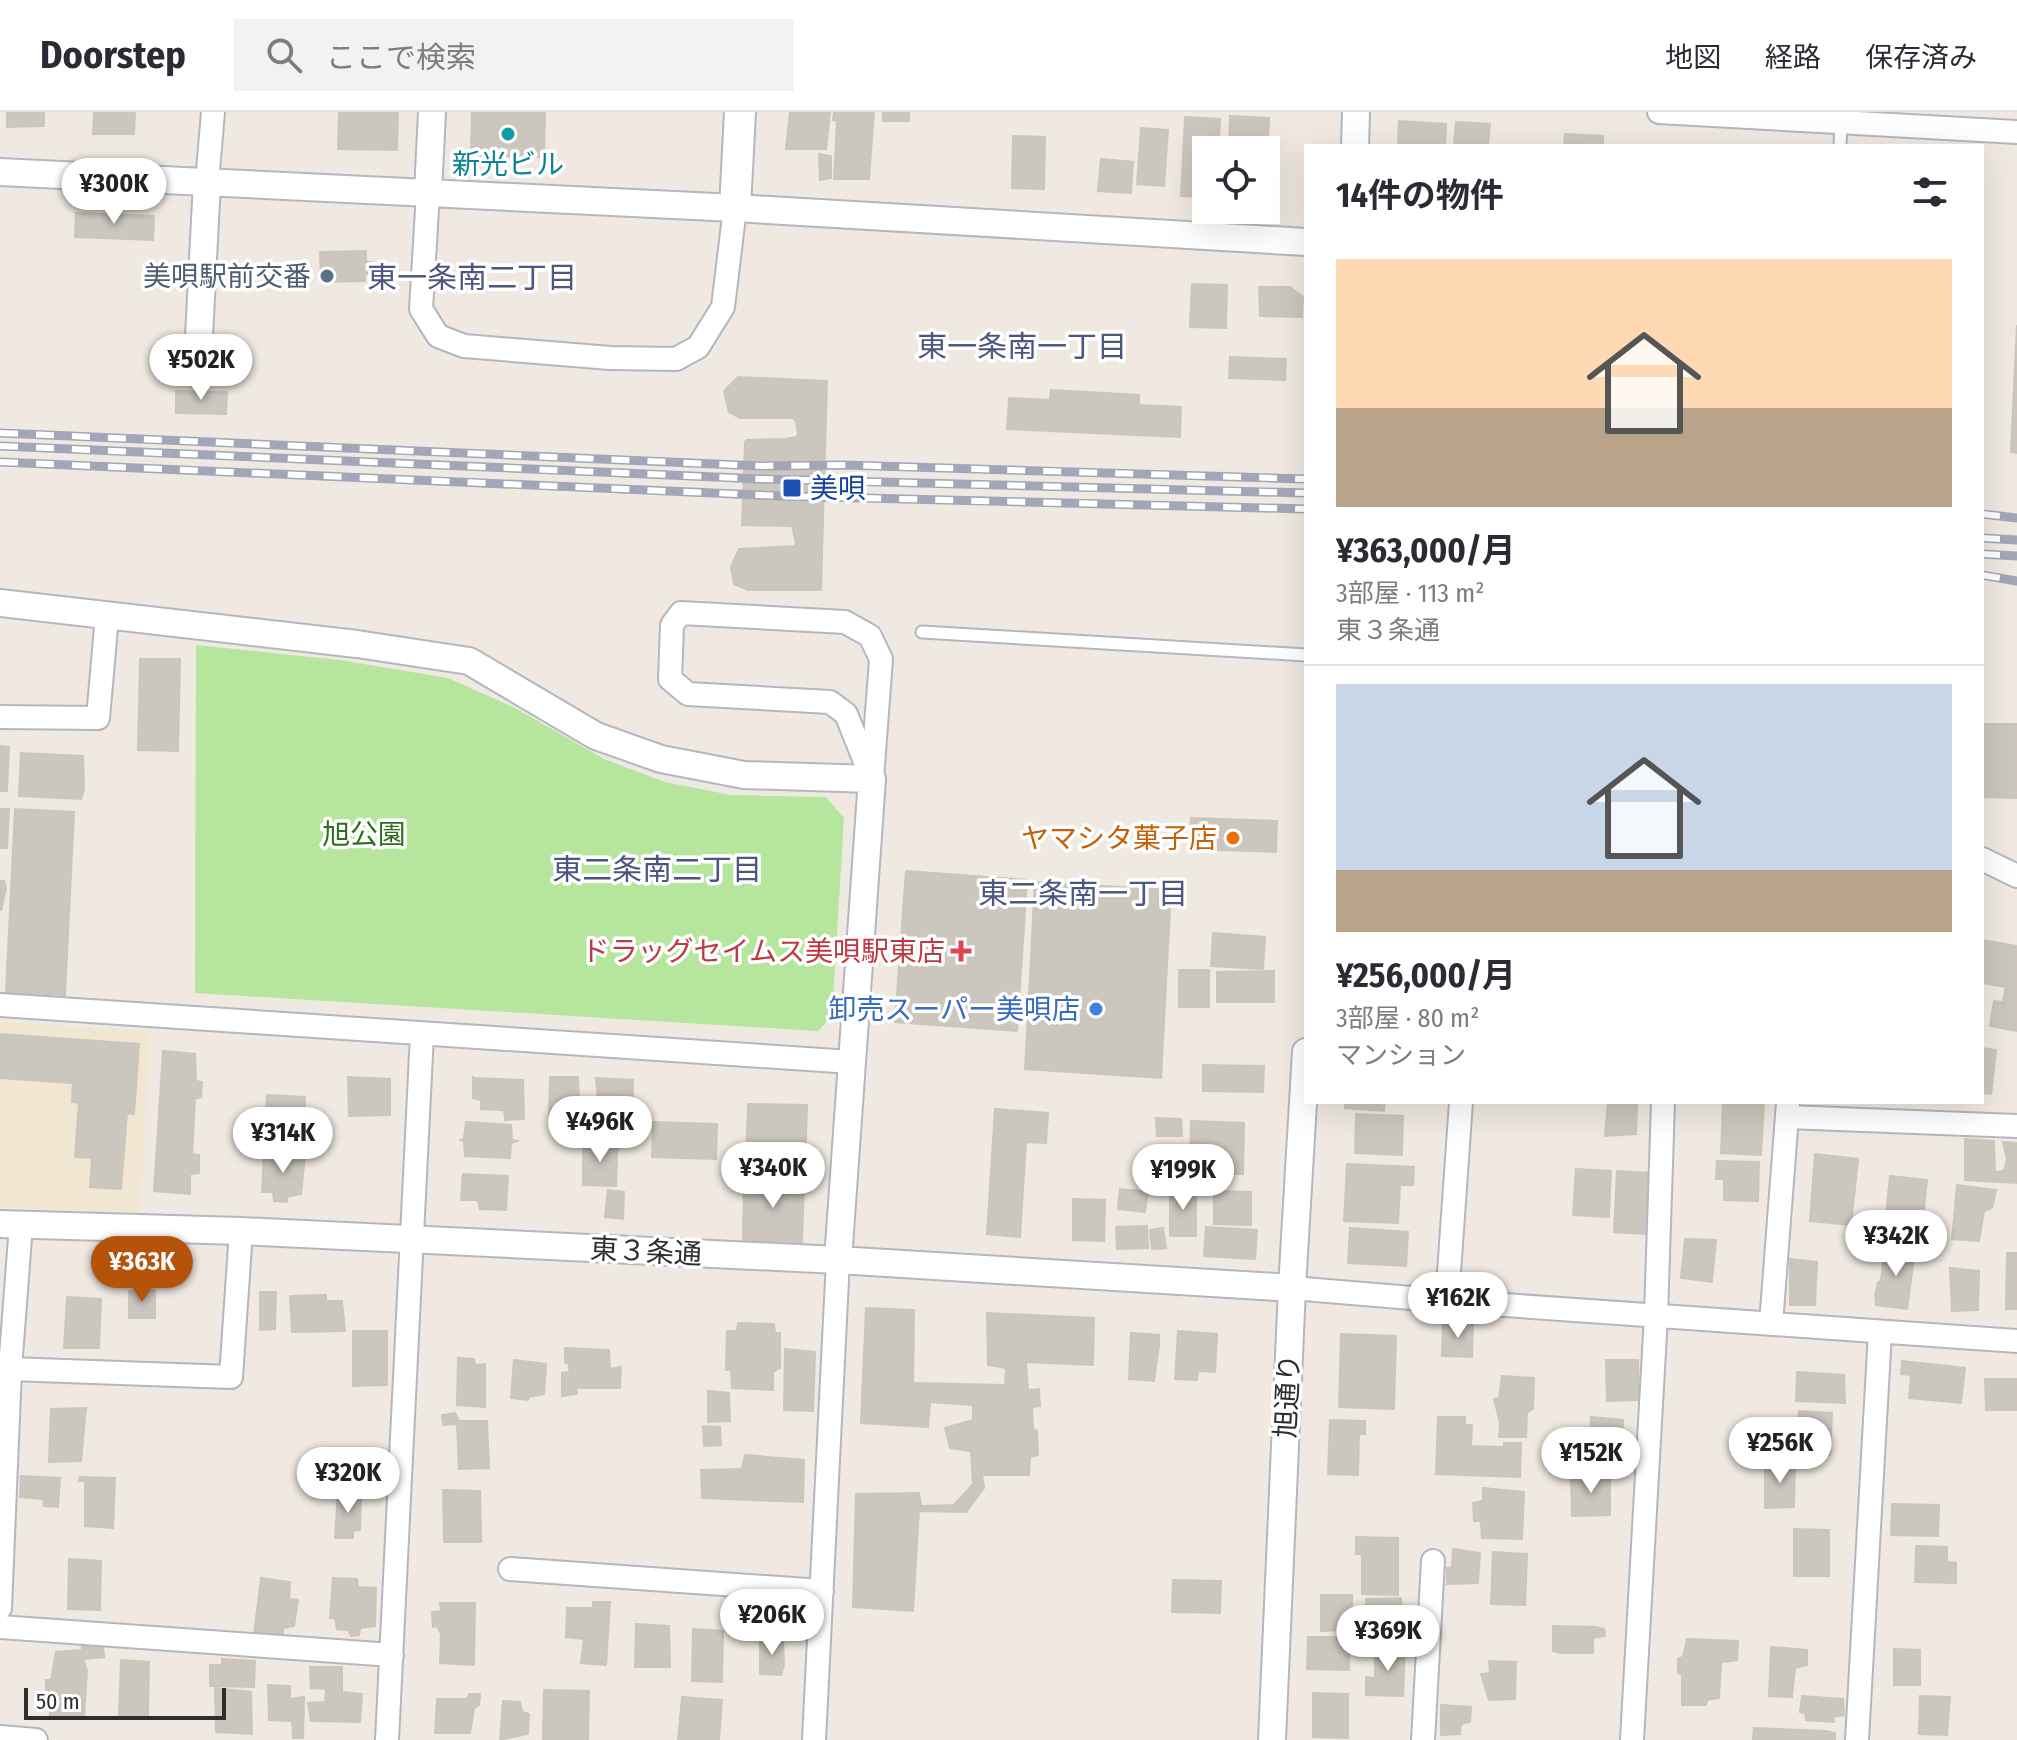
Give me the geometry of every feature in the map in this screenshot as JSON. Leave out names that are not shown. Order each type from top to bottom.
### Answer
[{"type":"main road","points":[[735,208],[740,112]]},
{"type":"street","points":[[199,336],[213,112]]},
{"type":"street","points":[[432,112],[421,309],[438,336],[464,346],[610,358],[676,359],[698,347],[723,307],[735,208]]},
{"type":"street","points":[[1355,144],[1356,112]]},
{"type":"street","points":[[1659,112],[1841,116],[2017,132]]},
{"type":"street","points":[[0,172],[735,208],[1304,242]]},
{"type":"street","points":[[0,603],[357,644],[469,661],[596,736],[661,759],[744,775],[872,779]]},
{"type":"street","points":[[814,1740],[838,1260],[881,659],[870,636],[845,622],[681,613],[672,625],[670,679],[679,687],[688,694],[830,702],[846,714],[872,779]]},
{"type":"street","points":[[0,717],[98,718],[107,616]]},
{"type":"street","points":[[1984,860],[2017,876]]},
{"type":"street","points":[[0,1005],[852,1062]]},
{"type":"street","points":[[387,1740],[422,1034]]},
{"type":"street","name":"旭通り","points":[[1272,1740],[1304,1086]]},
{"type":"street","points":[[1447,1301],[1461,1104]]},
{"type":"street","points":[[1632,1740],[1656,1316],[1663,1104]]},
{"type":"street","points":[[1771,1324],[1787,1109],[2017,1126]]},
{"type":"street","points":[[0,1608],[4,1430],[10,1369],[10,1225]]},
{"type":"street","name":"東３条通","points":[[10,1225],[413,1239],[838,1260],[1292,1288]]},
{"type":"street","points":[[10,1369],[231,1377],[241,1231]]},
{"type":"street","points":[[1292,1288],[2017,1341]]},
{"type":"street","points":[[1857,1740],[1880,1332]]},
{"type":"street","points":[[1423,1740],[1433,1561]]},
{"type":"street","points":[[510,1569],[822,1591]]},
{"type":"street","points":[[0,1627],[392,1655]]},
{"type":"street","points":[[0,1737],[36,1740]]},
{"type":"lane","points":[[1840,144],[1841,116]]},
{"type":"lane","points":[[922,632],[1304,655]]},
{"type":"shaded area","points":[[0,1022],[150,1031],[140,1215],[0,1207]]},
{"type":"green space","name":"旭公園","points":[[196,645],[339,660],[448,678],[517,709],[604,759],[665,782],[731,795],[826,797],[844,818],[832,1016],[818,1031],[195,993]]},
{"type":"building","points":[[7,112],[44,112],[44,126],[7,127]]},
{"type":"building","points":[[94,112],[135,112],[134,134],[93,134]]},
{"type":"building","points":[[339,112],[398,112],[397,150],[338,149]]},
{"type":"building","name":"新光ビル","points":[[472,112],[545,112],[544,157],[471,156]]},
{"type":"building","points":[[790,112],[830,112],[826,149],[786,149]]},
{"type":"building","points":[[834,112],[874,112],[869,179],[834,179],[837,121],[833,120]]},
{"type":"building","points":[[883,112],[909,112],[909,121],[883,121]]},
{"type":"building","points":[[1230,116],[1269,118],[1268,136],[1229,136]]},
{"type":"building","points":[[1185,117],[1220,119],[1219,136],[1192,136],[1192,196],[1181,196]]},
{"type":"building","points":[[1399,121],[1446,124],[1445,144],[1398,144]]},
{"type":"building","points":[[1456,122],[1490,124],[1488,144],[1454,144]]},
{"type":"building","points":[[1141,128],[1168,130],[1164,186],[1137,184]]},
{"type":"building","points":[[1565,134],[1603,136],[1603,144],[1564,144]]},
{"type":"building","points":[[1013,136],[1045,137],[1044,189],[1012,188]]},
{"type":"building","points":[[819,154],[831,156],[831,178],[820,180]]},
{"type":"building","points":[[1101,159],[1133,162],[1131,193],[1098,191]]},
{"type":"building","points":[[76,213],[154,216],[153,240],[75,237]]},
{"type":"building","points":[[366,251],[366,262],[372,262],[372,274],[365,274],[365,281],[321,282],[320,252]]},
{"type":"building","points":[[1192,284],[1227,285],[1226,328],[1190,327]]},
{"type":"building","points":[[1259,287],[1290,287],[1303,297],[1302,317],[1260,316]]},
{"type":"building","points":[[2017,325],[2017,453],[2011,452]]},
{"type":"building","points":[[1230,357],[1286,359],[1285,380],[1229,378]]},
{"type":"building","points":[[738,377],[827,381],[821,590],[748,590],[734,584],[731,567],[739,549],[794,546],[796,543],[792,526],[742,525],[745,442],[786,439],[798,434],[793,418],[740,418],[729,412],[724,391]]},
{"type":"building","points":[[1051,390],[1139,395],[1139,405],[1181,407],[1180,437],[1007,429],[1009,398],[1050,400]]},
{"type":"building","points":[[176,391],[227,392],[226,414],[176,413]]},
{"type":"building","points":[[140,659],[180,659],[178,751],[138,750]]},
{"type":"building","points":[[1984,724],[2017,724],[2017,798],[1984,797]]},
{"type":"building","points":[[0,746],[9,747],[7,791],[0,791]]},
{"type":"building","points":[[21,753],[83,756],[84,789],[81,799],[19,796]]},
{"type":"building","points":[[0,809],[9,809],[7,848],[0,848]]},
{"type":"building","points":[[15,809],[74,812],[65,995],[6,992]]},
{"type":"building","name":"ヤマシタ菓子店","points":[[1191,818],[1277,821],[1276,852],[1190,849]]},
{"type":"building","name":"ドラッグセイムス美唄駅東店","points":[[906,871],[1027,880],[1017,1031],[895,1022]]},
{"type":"building","points":[[0,881],[4,881],[6,888],[1,911]]},
{"type":"building","name":"卸売スーパー美唄店","points":[[1035,882],[1171,890],[1161,1078],[1025,1069]]},
{"type":"building","points":[[1213,933],[1265,937],[1263,969],[1211,966]]},
{"type":"building","points":[[1984,940],[2017,946],[2017,1031],[1990,1026],[1994,1001],[2003,1002],[2006,987],[1984,983]]},
{"type":"building","points":[[1179,970],[1209,970],[1209,1007],[1179,1007]]},
{"type":"building","points":[[1274,971],[1274,1002],[1217,1002],[1217,972]]},
{"type":"building","points":[[0,1034],[139,1044],[134,1114],[127,1113],[121,1189],[90,1187],[92,1158],[75,1157],[79,1103],[72,1102],[73,1083],[0,1078]]},
{"type":"building","points":[[1984,1048],[1996,1050],[1991,1094],[1984,1093]]},
{"type":"building","points":[[163,1051],[195,1054],[196,1081],[202,1082],[201,1097],[195,1099],[192,1154],[199,1155],[199,1173],[190,1174],[190,1194],[154,1191]]},
{"type":"building","points":[[1203,1065],[1264,1066],[1263,1092],[1203,1091]]},
{"type":"building","points":[[348,1077],[390,1079],[390,1115],[349,1116]]},
{"type":"building","points":[[550,1077],[578,1077],[579,1101],[598,1100],[596,1078],[633,1080],[632,1128],[549,1125]]},
{"type":"building","points":[[473,1078],[523,1080],[524,1119],[505,1120],[504,1110],[481,1109],[481,1100],[473,1098]]},
{"type":"building","points":[[267,1095],[305,1097],[304,1133],[292,1135],[291,1140],[283,1142],[280,1134],[265,1133]]},
{"type":"building","points":[[748,1104],[807,1105],[805,1167],[746,1165]]},
{"type":"building","points":[[1345,1104],[1385,1104],[1384,1111],[1345,1108]]},
{"type":"building","points":[[1608,1104],[1637,1104],[1636,1134],[1605,1136]]},
{"type":"building","points":[[1723,1104],[1764,1104],[1761,1155],[1721,1153]]},
{"type":"building","points":[[995,1109],[1048,1113],[1046,1143],[1026,1142],[1020,1237],[987,1234]]},
{"type":"building","points":[[1356,1114],[1403,1116],[1402,1155],[1355,1153]]},
{"type":"building","points":[[1156,1118],[1181,1119],[1182,1136],[1157,1136]]},
{"type":"building","points":[[1191,1121],[1244,1123],[1243,1174],[1190,1173]]},
{"type":"building","points":[[466,1122],[511,1125],[512,1140],[517,1141],[511,1143],[510,1158],[465,1156],[464,1142],[461,1140],[464,1139]]},
{"type":"building","points":[[653,1122],[717,1124],[716,1159],[652,1157]]},
{"type":"building","points":[[1965,1139],[1994,1141],[1995,1172],[2004,1171],[2007,1159],[2003,1142],[2017,1143],[2017,1183],[1965,1180]]},
{"type":"building","points":[[615,1142],[619,1146],[616,1186],[583,1185],[583,1145],[580,1145]]},
{"type":"building","points":[[264,1153],[305,1156],[301,1194],[287,1197],[287,1202],[274,1201],[273,1192],[262,1192]]},
{"type":"building","points":[[1815,1154],[1858,1159],[1851,1225],[1810,1221]]},
{"type":"building","points":[[1717,1161],[1759,1162],[1758,1201],[1724,1200],[1724,1179],[1716,1179]]},
{"type":"building","points":[[1347,1164],[1414,1167],[1413,1185],[1400,1185],[1398,1223],[1344,1221]]},
{"type":"building","points":[[1576,1169],[1611,1171],[1609,1217],[1573,1215]]},
{"type":"building","points":[[1617,1171],[1650,1173],[1646,1234],[1614,1232]]},
{"type":"building","points":[[463,1174],[508,1176],[506,1210],[480,1209],[478,1200],[461,1200]]},
{"type":"building","points":[[1890,1176],[1927,1180],[1922,1228],[1885,1225]]},
{"type":"building","points":[[744,1178],[804,1180],[802,1242],[743,1241]]},
{"type":"building","points":[[1957,1185],[1996,1190],[1992,1208],[1984,1211],[1979,1241],[1952,1239]]},
{"type":"building","points":[[1170,1188],[1196,1188],[1196,1236],[1170,1236]]},
{"type":"building","points":[[1120,1189],[1148,1192],[1145,1212],[1118,1209]]},
{"type":"building","points":[[608,1190],[624,1192],[623,1219],[605,1217]]},
{"type":"building","points":[[1214,1191],[1251,1192],[1251,1225],[1214,1224]]},
{"type":"building","points":[[1073,1199],[1105,1200],[1104,1241],[1073,1240]]},
{"type":"building","points":[[1147,1226],[1148,1248],[1117,1249],[1116,1227]]},
{"type":"building","points":[[1206,1227],[1257,1230],[1255,1259],[1204,1256]]},
{"type":"building","points":[[1163,1228],[1166,1248],[1152,1249],[1150,1230]]},
{"type":"building","points":[[1350,1228],[1408,1232],[1406,1266],[1348,1263]]},
{"type":"building","points":[[1685,1239],[1716,1240],[1712,1282],[1681,1278]]},
{"type":"building","points":[[1885,1246],[1915,1250],[1907,1309],[1876,1305],[1875,1295],[1881,1281]]},
{"type":"building","points":[[2007,1253],[2017,1253],[2017,1309],[2006,1309]]},
{"type":"building","points":[[1790,1259],[1817,1262],[1815,1305],[1790,1305]]},
{"type":"building","points":[[1950,1268],[1979,1271],[1978,1310],[1952,1311]]},
{"type":"building","points":[[155,1290],[155,1318],[129,1318],[129,1291]]},
{"type":"building","points":[[260,1292],[276,1292],[275,1329],[260,1330]]},
{"type":"building","points":[[326,1295],[326,1301],[342,1301],[345,1331],[292,1332],[290,1296]]},
{"type":"building","points":[[67,1297],[101,1299],[99,1348],[64,1348]]},
{"type":"building","points":[[866,1308],[914,1310],[913,1383],[1005,1385],[1006,1368],[988,1365],[987,1313],[1094,1318],[1093,1365],[1026,1362],[1028,1390],[1039,1389],[1040,1406],[1032,1407],[1038,1455],[1030,1457],[1029,1475],[982,1475],[984,1488],[966,1512],[919,1511],[913,1611],[853,1607],[856,1494],[919,1493],[921,1506],[954,1505],[973,1484],[971,1451],[950,1448],[945,1428],[973,1420],[973,1405],[930,1402],[928,1427],[861,1423]]},
{"type":"building","points":[[738,1323],[774,1324],[775,1333],[780,1333],[780,1368],[773,1372],[773,1390],[732,1388],[731,1370],[726,1370],[727,1331],[737,1331]]},
{"type":"building","points":[[1443,1324],[1473,1325],[1472,1357],[1442,1356]]},
{"type":"building","points":[[353,1331],[387,1331],[387,1385],[353,1386]]},
{"type":"building","points":[[1178,1331],[1217,1334],[1215,1372],[1198,1371],[1197,1380],[1175,1379]]},
{"type":"building","points":[[1131,1333],[1159,1335],[1154,1381],[1129,1379]]},
{"type":"building","points":[[1341,1334],[1396,1336],[1394,1409],[1339,1407]]},
{"type":"building","points":[[565,1348],[609,1350],[610,1369],[621,1367],[620,1388],[576,1388],[577,1394],[562,1396],[562,1373],[570,1372],[568,1363],[565,1363]]},
{"type":"building","points":[[785,1349],[815,1352],[813,1411],[784,1410]]},
{"type":"building","points":[[458,1358],[474,1359],[475,1365],[485,1364],[485,1407],[457,1405]]},
{"type":"building","points":[[514,1360],[546,1364],[544,1394],[529,1397],[528,1400],[511,1398]]},
{"type":"building","points":[[1606,1360],[1638,1360],[1639,1400],[1607,1401]]},
{"type":"building","points":[[1902,1361],[1965,1368],[1961,1403],[1909,1398],[1911,1375],[1901,1374]]},
{"type":"building","points":[[1797,1372],[1844,1375],[1845,1403],[1796,1401]]},
{"type":"building","points":[[1502,1376],[1534,1378],[1533,1409],[1527,1413],[1526,1437],[1499,1437],[1500,1422],[1494,1399],[1499,1398]]},
{"type":"building","points":[[1985,1379],[2017,1379],[2017,1410],[1986,1410]]},
{"type":"building","points":[[708,1391],[729,1393],[730,1421],[708,1422]]},
{"type":"building","points":[[86,1408],[81,1461],[49,1462],[51,1409]]},
{"type":"building","points":[[1799,1411],[1832,1413],[1830,1455],[1799,1454]]},
{"type":"building","points":[[455,1413],[459,1421],[487,1421],[489,1468],[459,1469],[457,1424],[443,1425],[442,1415]]},
{"type":"building","points":[[1438,1417],[1465,1417],[1465,1425],[1472,1425],[1471,1446],[1504,1447],[1504,1443],[1521,1443],[1520,1477],[1436,1474]]},
{"type":"building","points":[[1591,1417],[1623,1420],[1621,1468],[1590,1468]]},
{"type":"building","points":[[1330,1420],[1365,1421],[1365,1434],[1359,1434],[1358,1475],[1328,1474]]},
{"type":"building","points":[[703,1426],[720,1427],[721,1445],[704,1446]]},
{"type":"building","points":[[745,1455],[804,1460],[803,1502],[702,1498],[701,1470],[742,1469]]},
{"type":"building","points":[[361,1456],[385,1456],[386,1486],[361,1486]]},
{"type":"building","points":[[1765,1463],[1795,1463],[1794,1507],[1765,1508]]},
{"type":"building","points":[[1571,1475],[1610,1475],[1610,1515],[1572,1516]]},
{"type":"building","points":[[21,1476],[60,1478],[58,1507],[44,1506],[43,1499],[20,1497]]},
{"type":"building","points":[[80,1477],[115,1478],[113,1528],[85,1526],[85,1481],[79,1481]]},
{"type":"building","points":[[1483,1488],[1524,1492],[1522,1539],[1482,1538],[1481,1521],[1474,1521],[1473,1503],[1483,1501]]},
{"type":"building","points":[[443,1490],[480,1491],[481,1542],[444,1542]]},
{"type":"building","points":[[338,1493],[361,1494],[360,1530],[353,1531],[353,1538],[335,1538]]},
{"type":"building","points":[[1892,1504],[1939,1505],[1938,1536],[1891,1535]]},
{"type":"building","points":[[1794,1529],[1829,1530],[1829,1576],[1794,1576]]},
{"type":"building","points":[[1356,1537],[1398,1538],[1398,1595],[1362,1594],[1362,1554],[1356,1554]]},
{"type":"building","points":[[1916,1546],[1947,1547],[1947,1562],[1956,1563],[1956,1583],[1915,1582]]},
{"type":"building","points":[[1453,1549],[1480,1553],[1478,1583],[1447,1584],[1447,1568],[1452,1567]]},
{"type":"building","points":[[1493,1552],[1527,1554],[1525,1605],[1491,1604]]},
{"type":"building","points":[[69,1559],[101,1561],[100,1610],[68,1609]]},
{"type":"building","points":[[261,1578],[290,1582],[289,1599],[298,1600],[294,1626],[283,1628],[283,1638],[254,1635]]},
{"type":"building","points":[[333,1578],[357,1579],[358,1587],[376,1588],[375,1626],[360,1628],[359,1635],[351,1636],[348,1630],[337,1629],[335,1618],[330,1618]]},
{"type":"building","points":[[1173,1580],[1221,1581],[1220,1613],[1172,1612]]},
{"type":"building","points":[[1321,1595],[1352,1595],[1352,1630],[1321,1631]]},
{"type":"building","points":[[1401,1598],[1402,1631],[1367,1632],[1366,1599]]},
{"type":"building","points":[[593,1602],[610,1602],[606,1665],[581,1663],[584,1639],[566,1637],[567,1608],[593,1608]]},
{"type":"building","points":[[440,1603],[475,1603],[474,1665],[440,1663],[441,1634],[437,1626],[433,1627],[432,1612],[441,1611]]},
{"type":"building","points":[[636,1624],[669,1626],[670,1667],[635,1667]]},
{"type":"building","points":[[1553,1626],[1596,1627],[1604,1629],[1605,1636],[1593,1638],[1593,1653],[1560,1653],[1553,1651]]},
{"type":"building","points":[[693,1629],[723,1631],[722,1682],[692,1681]]},
{"type":"building","points":[[1308,1637],[1350,1637],[1349,1670],[1307,1669]]},
{"type":"building","points":[[1687,1639],[1738,1641],[1737,1660],[1721,1662],[1719,1698],[1707,1700],[1706,1705],[1682,1705],[1682,1674],[1678,1673],[1678,1659],[1683,1657]]},
{"type":"building","points":[[760,1640],[783,1641],[784,1665],[781,1675],[760,1674]]},
{"type":"building","points":[[82,1647],[103,1647],[104,1657],[83,1659],[87,1671],[84,1717],[50,1717],[46,1680],[51,1680],[56,1652],[82,1650]]},
{"type":"building","points":[[1375,1647],[1405,1648],[1403,1696],[1366,1695],[1366,1677],[1375,1678]]},
{"type":"building","points":[[1771,1647],[1807,1650],[1807,1665],[1795,1668],[1792,1697],[1769,1696]]},
{"type":"building","points":[[1894,1649],[1920,1650],[1920,1685],[1894,1685]]},
{"type":"building","points":[[222,1659],[255,1661],[254,1687],[210,1686],[210,1665],[222,1665]]},
{"type":"building","points":[[121,1660],[149,1662],[148,1716],[119,1717]]},
{"type":"building","points":[[1489,1661],[1516,1662],[1515,1699],[1489,1700],[1481,1674],[1490,1673]]},
{"type":"building","points":[[310,1667],[342,1667],[342,1692],[362,1694],[360,1722],[311,1721],[308,1703],[325,1702],[326,1689],[311,1688]]},
{"type":"building","points":[[268,1685],[290,1686],[290,1699],[304,1697],[303,1738],[293,1738],[292,1721],[269,1720]]},
{"type":"building","points":[[215,1688],[251,1692],[252,1734],[216,1732]]},
{"type":"building","points":[[544,1690],[589,1691],[588,1740],[543,1740]]},
{"type":"building","points":[[1313,1693],[1348,1694],[1348,1738],[1313,1737]]},
{"type":"building","points":[[469,1694],[480,1694],[470,1733],[435,1733],[437,1699],[467,1699]]},
{"type":"building","points":[[1802,1696],[1843,1699],[1844,1715],[1833,1717],[1834,1722],[1806,1720],[1805,1713],[1800,1712]]},
{"type":"building","points":[[1920,1696],[1950,1697],[1947,1735],[1919,1734]]},
{"type":"building","points":[[682,1697],[722,1700],[719,1740],[678,1740]]},
{"type":"building","points":[[503,1701],[520,1702],[522,1712],[529,1714],[528,1734],[500,1740]]},
{"type":"building","points":[[1441,1705],[1471,1707],[1470,1722],[1461,1724],[1460,1734],[1441,1735]]},
{"type":"building","points":[[1754,1728],[1826,1731],[1835,1733],[1835,1740],[1753,1740]]},
{"type":"railway","points":[[0,433],[761,466],[844,465],[1304,479]]},
{"type":"railway","points":[[0,446],[761,479],[1304,493]]},
{"type":"railway","points":[[0,462],[782,496],[1304,509]]},
{"type":"railway","points":[[1984,514],[2017,518]]},
{"type":"railway","points":[[1984,538],[2017,540]]},
{"type":"railway","points":[[1984,554],[2017,556]]},
{"type":"railway","points":[[1984,575],[2017,581]]},
{"type":"place","name":"新光ビル","points":[[508,134]]},
{"type":"place","name":"美唄駅前交番","points":[[327,276]]},
{"type":"place","name":"美唄","points":[[792,488]]},
{"type":"place","name":"ヤマシタ菓子店","points":[[1233,838]]},
{"type":"place","name":"ドラッグセイムス美唄駅東店","points":[[961,951]]},
{"type":"place","name":"卸売スーパー美唄店","points":[[1096,1009]]},
{"type":"district","name":"東一条南二丁目","points":[[472,278]]},
{"type":"district","name":"東一条南一丁目","points":[[1022,347]]},
{"type":"district","name":"東二条南二丁目","points":[[657,870]]},
{"type":"district","name":"東二条南一丁目","points":[[1083,894]]}]
